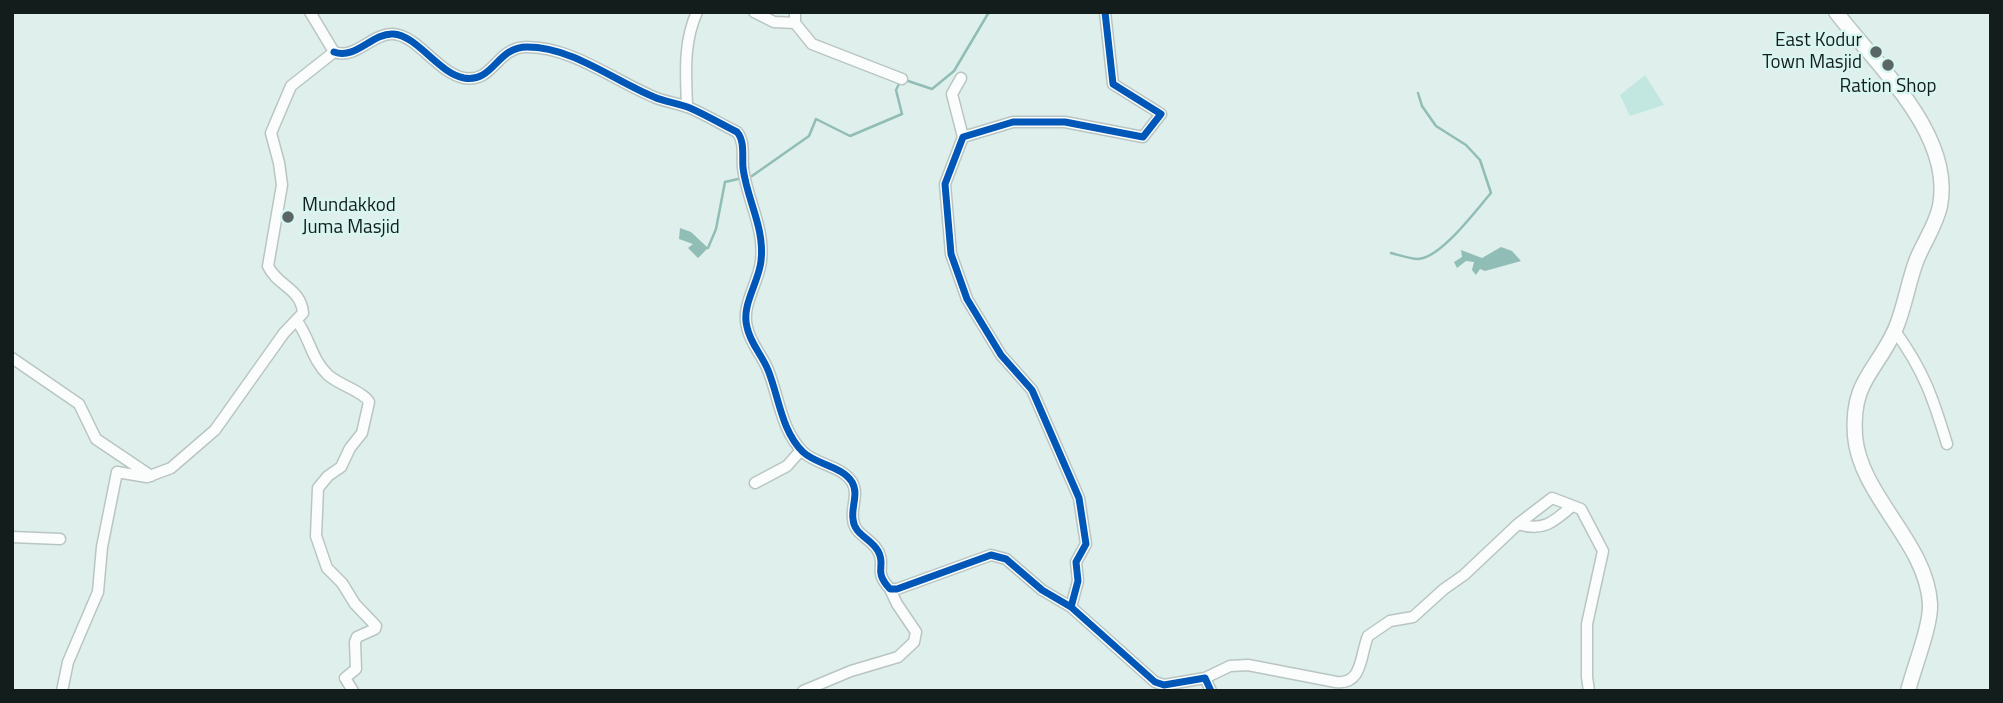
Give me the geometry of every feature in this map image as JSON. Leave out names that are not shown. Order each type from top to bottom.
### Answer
[{"type":"main road","points":[[1836,12],[1896,86],[1924,127],[1941,169],[1940,208],[1917,261],[1895,331],[1860,389],[1855,434],[1860,458],[1919,564],[1930,603],[1929,616],[1908,691]]},
{"type":"street","points":[[310,12],[334,52],[343,54],[394,33],[407,39],[453,75],[477,79],[485,75],[500,57],[513,48],[529,47],[566,54],[655,98],[687,107],[741,136],[750,202],[762,235],[761,264],[747,312],[746,326],[769,372],[782,419],[801,450],[844,474],[854,484],[856,494],[852,518],[855,527],[879,551],[880,577],[916,632],[914,642],[898,657],[851,671],[803,691]]},
{"type":"street","points":[[687,107],[685,62],[689,29],[697,12]]},
{"type":"street","points":[[754,12],[774,22],[795,18],[812,44],[902,79]]},
{"type":"street","points":[[963,136],[1013,122],[1065,122],[1143,137],[1161,114],[1114,84],[1105,12]]},
{"type":"street","points":[[62,691],[68,662],[98,592],[102,547],[117,472],[147,477],[171,468],[215,430],[284,333],[303,313],[299,297],[272,276],[268,266],[282,185],[271,132],[291,86],[334,52]]},
{"type":"street","points":[[961,78],[952,94],[963,136],[945,184],[951,254],[967,299],[1001,355],[1032,390],[1079,498],[1086,544],[1076,562],[1078,582],[1071,607]]},
{"type":"street","points":[[297,321],[307,336],[315,361],[324,372],[345,388],[364,395],[369,402],[362,433],[350,448],[341,467],[322,481],[318,488],[316,520],[316,536],[327,568],[376,626],[358,637],[355,642],[356,669],[345,678],[353,691]]},
{"type":"street","points":[[1895,331],[1915,360],[1930,390],[1947,444]]},
{"type":"street","points":[[12,358],[79,404],[96,439],[151,475]]},
{"type":"street","points":[[755,483],[788,466],[801,450]]},
{"type":"street","points":[[890,589],[922,581],[991,555],[1006,559],[1042,590],[1071,607],[1155,682],[1164,685],[1205,678],[1230,666],[1248,665],[1344,683],[1357,675],[1368,636],[1390,621],[1413,617],[1464,575],[1518,523],[1552,498],[1581,509],[1603,551],[1587,624],[1589,691]]},
{"type":"street","points":[[1518,523],[1530,528],[1547,525],[1572,506]]},
{"type":"street","points":[[12,537],[60,539]]},
{"type":"street","points":[[1205,678],[1211,691]]},
{"type":"shaded area","points":[[1645,75],[1664,105],[1630,116],[1620,95]]},
{"type":"shaded area","points":[[680,228],[691,232],[708,248],[698,258],[688,248],[693,244],[679,239]]},
{"type":"shaded area","points":[[1501,247],[1512,251],[1521,261],[1485,271],[1480,269],[1476,275],[1472,270],[1474,262],[1466,261],[1457,268],[1454,262],[1462,257],[1461,250],[1482,258]]},
{"type":"waterway","points":[[905,80],[932,89],[954,71],[989,12]]},
{"type":"waterway","points":[[752,176],[809,136],[816,119],[850,136],[902,114],[896,90],[900,82]]},
{"type":"waterway","points":[[1391,253],[1408,258],[1427,257],[1458,232],[1491,193],[1480,160],[1466,145],[1436,126],[1422,106],[1418,93]]},
{"type":"waterway","points":[[708,248],[716,229],[725,182],[738,179]]},
{"type":"cycle path","points":[[1071,607],[1078,581],[1076,562],[1086,544],[1079,498],[1032,390],[1001,355],[967,299],[951,254],[945,184],[963,137],[1013,122],[1065,122],[1143,137],[1161,114],[1113,84],[1105,12]]},
{"type":"cycle path","points":[[334,52],[357,50],[378,38],[393,34],[411,41],[454,75],[474,78],[517,49],[544,48],[576,58],[658,99],[690,108],[737,132],[742,144],[745,180],[762,249],[760,269],[746,310],[749,333],[768,370],[785,424],[796,443],[803,452],[842,472],[852,482],[855,491],[854,524],[878,551],[882,577],[890,589],[897,589],[991,555],[1006,559],[1042,590],[1071,607],[1155,682],[1164,685],[1205,678],[1211,691]]},
{"type":"place","name":"East Kodur Town Masjid","points":[[1876,52]]},
{"type":"place","name":"Ration Shop","points":[[1888,65]]},
{"type":"place","name":"Mundakkod Juma Masjid","points":[[288,217]]}]
